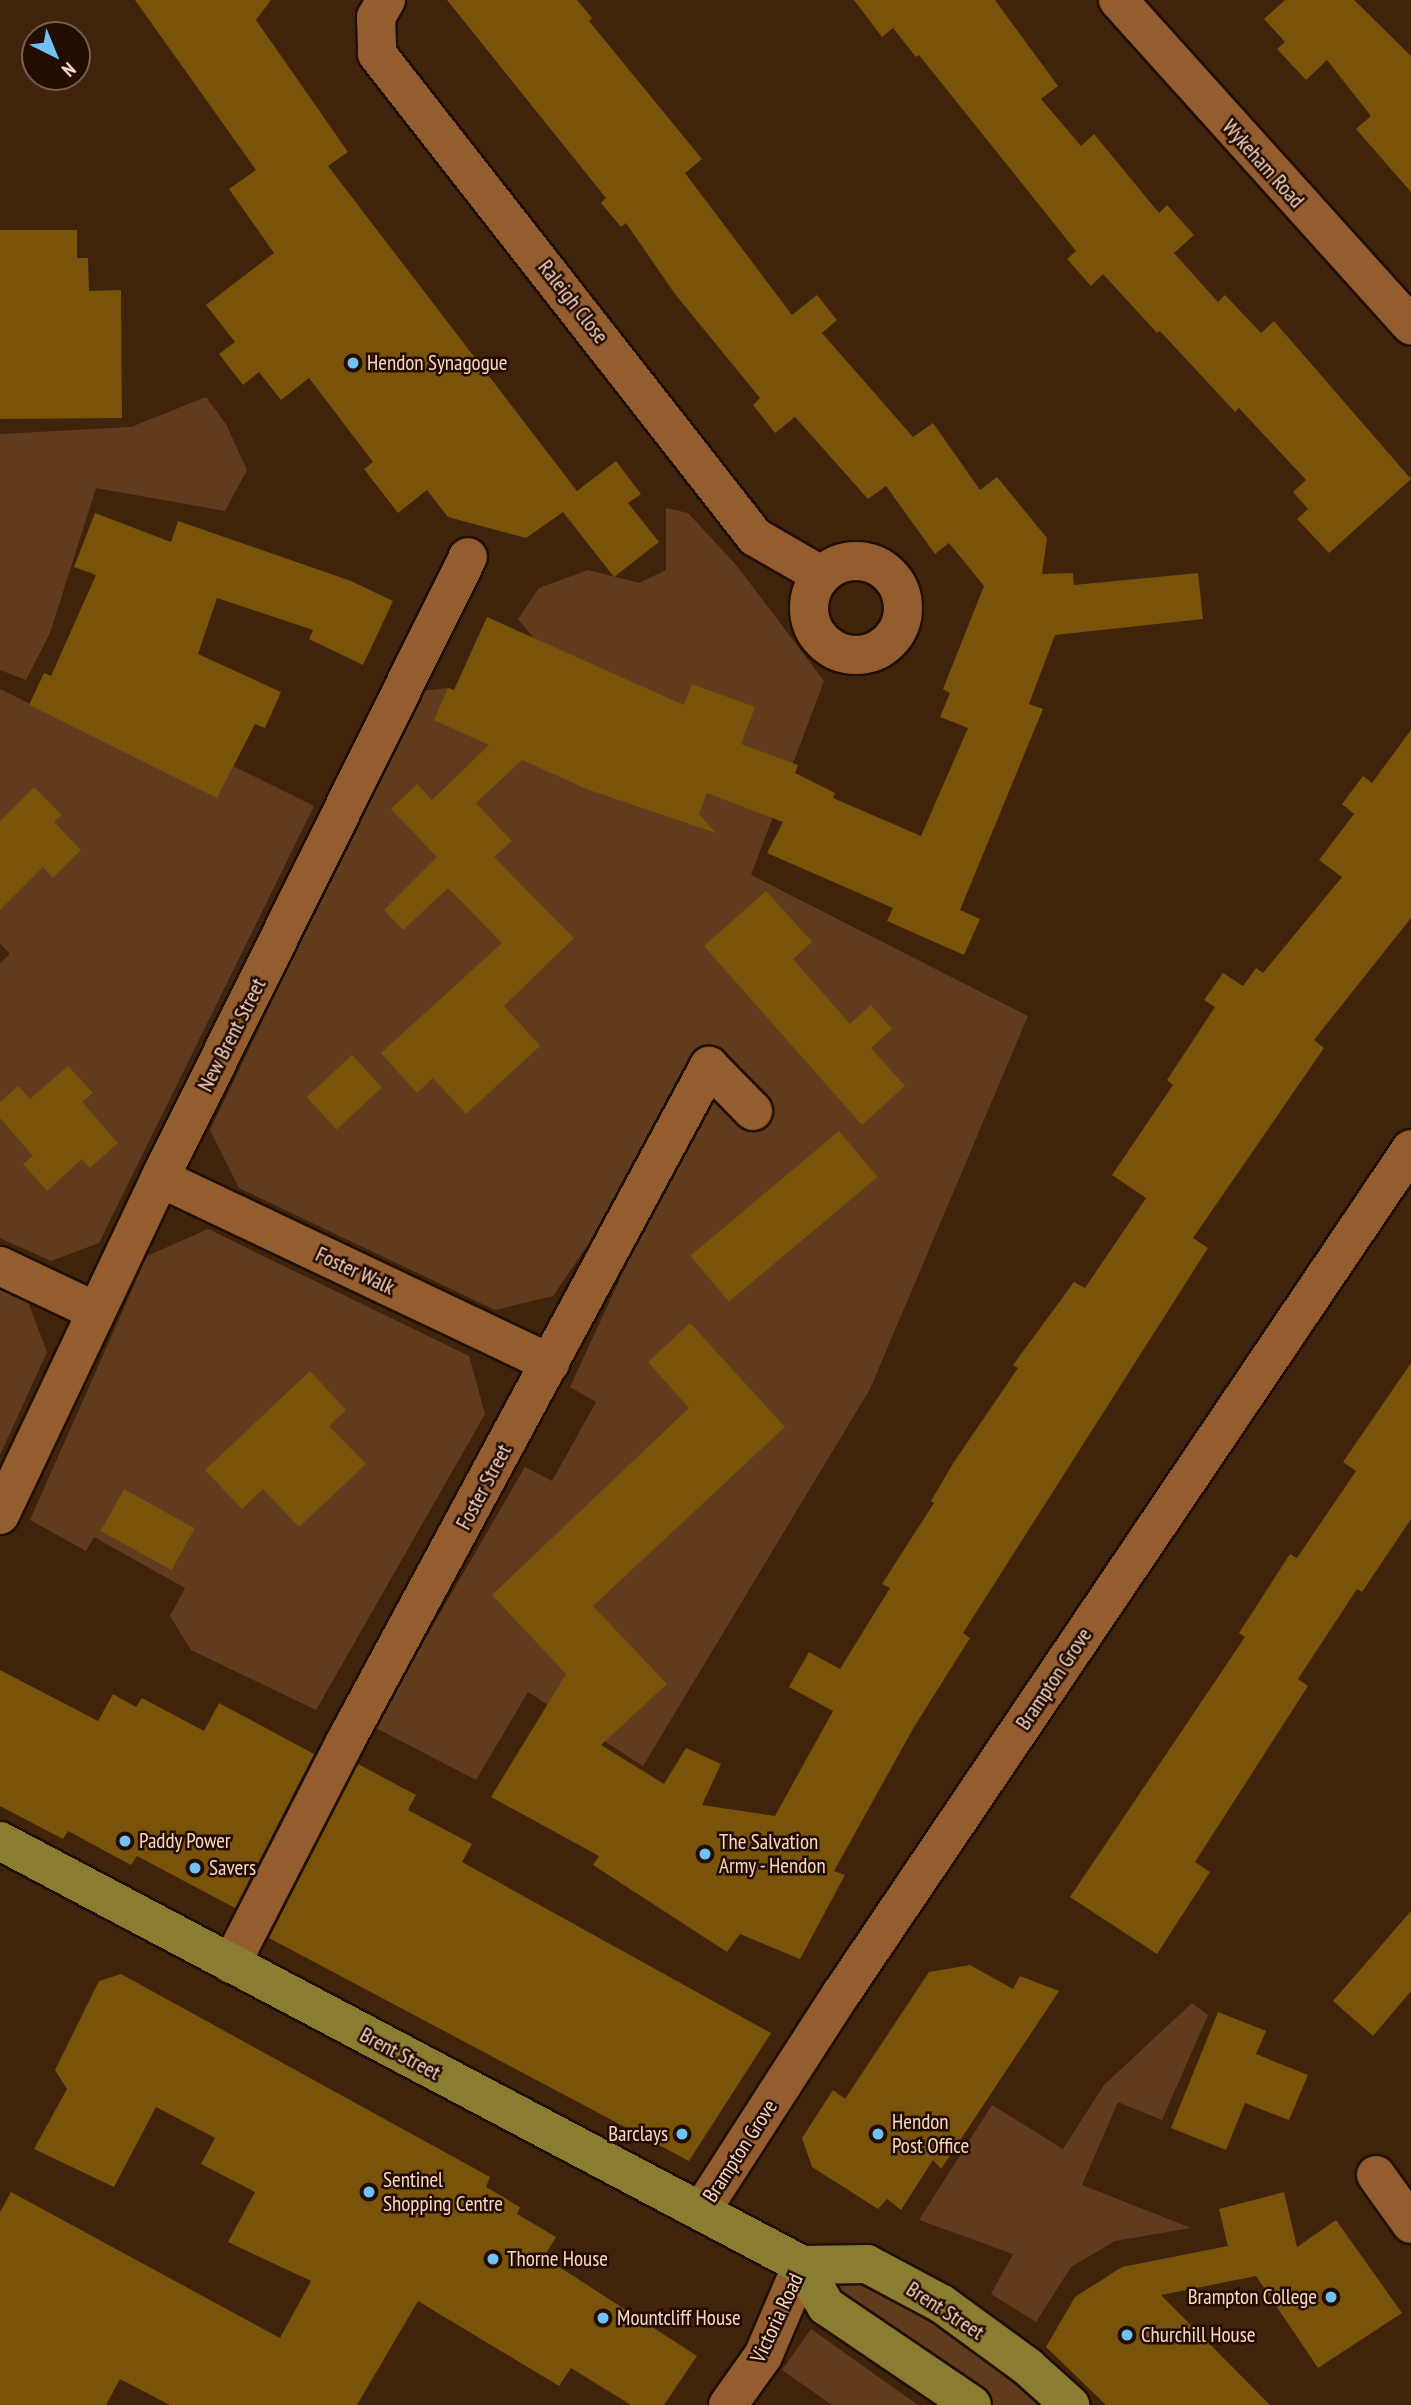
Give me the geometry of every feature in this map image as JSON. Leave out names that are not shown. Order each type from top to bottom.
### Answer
[{"type":"main road","name":"Brent Street","points":[[0,1841],[802,2264],[867,2264],[942,2304],[1028,2367],[1070,2405]]},
{"type":"main road","points":[[802,2264],[826,2306],[972,2405]]},
{"type":"street","name":"Raleigh Close","points":[[386,0],[376,17],[377,54],[755,537],[821,575]]},
{"type":"street","name":"Wykeham Road","points":[[1127,4],[1411,325]]},
{"type":"street","name":"New Brent Street","points":[[0,1515],[95,1311],[468,557]]},
{"type":"street","name":"Foster Street","points":[[231,1964],[709,1066],[753,1111]]},
{"type":"street","name":"Brampton Grove","points":[[701,2211],[849,1983],[1411,1149]]},
{"type":"street","name":"Foster Walk","points":[[160,1178],[550,1363]]},
{"type":"street","points":[[0,1266],[95,1311]]},
{"type":"street","points":[[1376,2175],[1411,2224]]},
{"type":"street","name":"Victoria Road","points":[[728,2405],[763,2356],[802,2264]]},
{"type":"shaded area","points":[[206,397],[226,424],[247,470],[225,511],[96,488],[50,633],[26,680],[0,670],[0,434],[131,427]]},
{"type":"shaded area","points":[[666,508],[688,513],[737,566],[824,681],[751,875],[1028,1016],[870,1389],[643,1766],[528,1692],[476,1780],[374,1727],[525,1467],[552,1481],[596,1402],[570,1387],[650,1214],[621,1196],[553,1296],[495,1310],[239,1188],[210,1130],[422,691],[448,688],[603,757],[551,659],[518,619],[539,588],[588,570],[639,583],[666,570]]},
{"type":"shaded area","points":[[0,689],[217,797],[233,766],[314,806],[99,1243],[51,1261],[0,1238],[0,963],[10,954],[0,943]]},
{"type":"shaded area","points":[[208,1229],[469,1356],[485,1414],[316,1710],[191,1650],[170,1616],[185,1588],[94,1537],[86,1551],[30,1520],[147,1256]]},
{"type":"shaded area","points":[[0,1289],[28,1302],[47,1352],[0,1455]]},
{"type":"shaded area","points":[[1192,2003],[1208,2015],[1162,2120],[1118,2102],[1082,2185],[1191,2228],[1115,2241],[1071,2267],[1036,2322],[991,2294],[1013,2254],[919,2220],[992,2105],[1063,2149],[1104,2085]]},
{"type":"shaded area","points":[[857,2280],[1012,2370],[1049,2405],[988,2405],[831,2300],[835,2287]]},
{"type":"shaded area","points":[[811,2329],[918,2405],[832,2405],[782,2370]]},
{"type":"building","points":[[135,0],[271,0],[256,20],[348,152],[328,166],[577,491],[616,461],[641,494],[628,503],[659,542],[614,577],[563,512],[526,538],[448,517],[427,490],[398,513],[364,469],[373,462],[309,378],[281,400],[259,372],[243,385],[219,354],[235,342],[206,305],[274,253],[229,189],[256,170]]},
{"type":"building","points":[[447,0],[577,0],[592,18],[589,21],[702,159],[685,173],[792,315],[817,295],[837,320],[822,333],[913,437],[933,423],[980,490],[997,477],[1047,538],[1042,574],[1073,573],[1074,585],[1198,573],[1203,619],[1055,635],[1029,704],[1043,709],[960,910],[980,919],[964,955],[887,921],[893,908],[767,853],[783,822],[707,793],[699,814],[716,833],[589,790],[522,760],[476,803],[512,841],[494,857],[574,938],[504,1006],[540,1046],[466,1114],[433,1078],[417,1093],[381,1053],[502,943],[448,888],[403,930],[384,910],[437,857],[391,809],[417,784],[432,800],[489,745],[434,720],[448,688],[454,690],[487,617],[684,705],[692,684],[755,707],[741,744],[798,765],[795,773],[835,793],[833,798],[921,836],[968,728],[940,717],[950,693],[943,689],[984,586],[949,543],[935,554],[886,486],[868,499],[795,417],[775,433],[753,405],[760,398],[675,294],[626,223],[621,227],[601,203],[606,198]]},
{"type":"building","points":[[854,0],[995,0],[1058,86],[1041,99],[1081,146],[1094,134],[1159,213],[1167,205],[1194,235],[1174,253],[1218,302],[1225,295],[1261,333],[1274,321],[1411,479],[1329,553],[1297,519],[1308,509],[1293,492],[1306,480],[1239,408],[1235,412],[1160,331],[1157,333],[1103,274],[1091,286],[1067,259],[1076,251],[919,55],[916,57],[893,28],[882,37]]},
{"type":"building","points":[[1285,0],[1354,0],[1411,56],[1411,192],[1356,129],[1371,116],[1327,60],[1306,80],[1277,49],[1285,42],[1264,19]]},
{"type":"building","points":[[0,230],[77,230],[77,258],[88,258],[89,291],[121,290],[122,418],[0,419]]},
{"type":"building","points":[[95,513],[171,542],[178,521],[351,581],[393,601],[363,665],[309,639],[313,630],[217,598],[198,654],[281,692],[265,728],[255,724],[217,798],[29,705],[44,673],[51,676],[96,575],[74,567]]},
{"type":"building","points":[[1411,730],[1411,918],[1314,1040],[1324,1048],[1193,1238],[1208,1248],[963,1633],[970,1638],[914,1727],[834,1871],[845,1875],[800,1959],[740,1934],[727,1952],[593,1865],[599,1856],[491,1797],[566,1674],[492,1595],[689,1408],[648,1362],[690,1323],[785,1427],[593,1606],[667,1684],[601,1745],[664,1784],[686,1748],[721,1764],[702,1805],[775,1816],[833,1711],[789,1687],[809,1652],[840,1669],[890,1588],[882,1584],[934,1503],[931,1501],[954,1462],[1018,1368],[1013,1365],[1074,1282],[1085,1288],[1146,1198],[1112,1175],[1173,1085],[1167,1080],[1215,1007],[1204,1000],[1223,973],[1243,986],[1256,968],[1263,973],[1342,877],[1319,860],[1354,814],[1342,804],[1363,776],[1372,783]]},
{"type":"building","points":[[34,787],[62,815],[54,822],[81,850],[53,878],[43,867],[0,910],[0,821]]},
{"type":"building","points":[[766,891],[812,942],[793,959],[850,1024],[871,1005],[892,1029],[871,1048],[905,1086],[862,1125],[704,946]]},
{"type":"building","points":[[352,1055],[382,1087],[337,1129],[307,1097]]},
{"type":"building","points":[[68,1066],[93,1093],[82,1102],[118,1143],[90,1168],[82,1159],[47,1191],[23,1164],[33,1156],[0,1118],[0,1102],[18,1086],[30,1099]]},
{"type":"building","points":[[839,1131],[878,1177],[729,1302],[690,1256]]},
{"type":"building","points":[[1411,1363],[1411,1519],[1362,1592],[1357,1589],[1298,1679],[1308,1686],[1195,1862],[1210,1872],[1157,1954],[1070,1897],[1245,1637],[1239,1633],[1290,1554],[1297,1558],[1356,1471],[1343,1462]]},
{"type":"building","points":[[310,1371],[346,1410],[329,1426],[366,1464],[299,1527],[263,1489],[242,1509],[205,1470]]},
{"type":"building","points":[[124,1489],[195,1528],[172,1570],[101,1531]]},
{"type":"building","points":[[0,1670],[98,1721],[113,1694],[136,1707],[142,1698],[204,1731],[219,1703],[314,1754],[235,1908],[137,1856],[131,1865],[68,1831],[63,1839],[0,1806]]},
{"type":"building","points":[[358,1764],[416,1795],[408,1810],[472,1844],[462,1862],[771,2033],[689,2161],[269,1938]]},
{"type":"building","points":[[1411,1911],[1411,1991],[1373,2036],[1333,2001]]},
{"type":"building","points":[[970,1965],[1013,1989],[1020,1976],[1059,1991],[941,2169],[933,2160],[901,2210],[887,2199],[878,2209],[812,2167],[802,2138],[833,2090],[845,2099],[929,1972]]},
{"type":"building","name":"Sentinel Shopping Centre","points":[[121,1974],[490,2177],[486,2187],[520,2207],[517,2214],[556,2237],[544,2257],[697,2356],[664,2405],[631,2405],[571,2368],[559,2386],[418,2301],[357,2405],[170,2405],[120,2379],[106,2405],[0,2405],[0,2212],[11,2192],[280,2338],[311,2281],[228,2242],[255,2192],[201,2164],[215,2138],[156,2107],[114,2187],[34,2149],[67,2089],[55,2070],[99,1981]]},
{"type":"building","points":[[1218,2012],[1266,2031],[1256,2054],[1308,2075],[1289,2120],[1245,2103],[1226,2150],[1171,2128]]},
{"type":"building","points":[[1284,2192],[1297,2247],[1336,2220],[1402,2313],[1318,2368],[1256,2276],[1161,2295],[1270,2405],[1106,2405],[1046,2347],[1075,2297],[1122,2267],[1228,2246],[1219,2209]]},
{"type":"place","name":"Hendon Synagogue","points":[[353,363]]},
{"type":"place","name":"Paddy Power","points":[[125,1841]]},
{"type":"place","name":"The Salvation Army - Hendon","points":[[705,1854]]},
{"type":"place","name":"Savers","points":[[195,1868]]},
{"type":"place","name":"Barclays","points":[[682,2134]]},
{"type":"place","name":"Hendon Post Office","points":[[878,2134]]},
{"type":"place","name":"Sentinel Shopping Centre","points":[[369,2192]]},
{"type":"place","name":"Thorne House","points":[[493,2259]]},
{"type":"place","name":"Brampton College","points":[[1331,2297]]},
{"type":"place","name":"Mountcliff House","points":[[603,2318]]},
{"type":"place","name":"Churchill House","points":[[1127,2335]]}]
